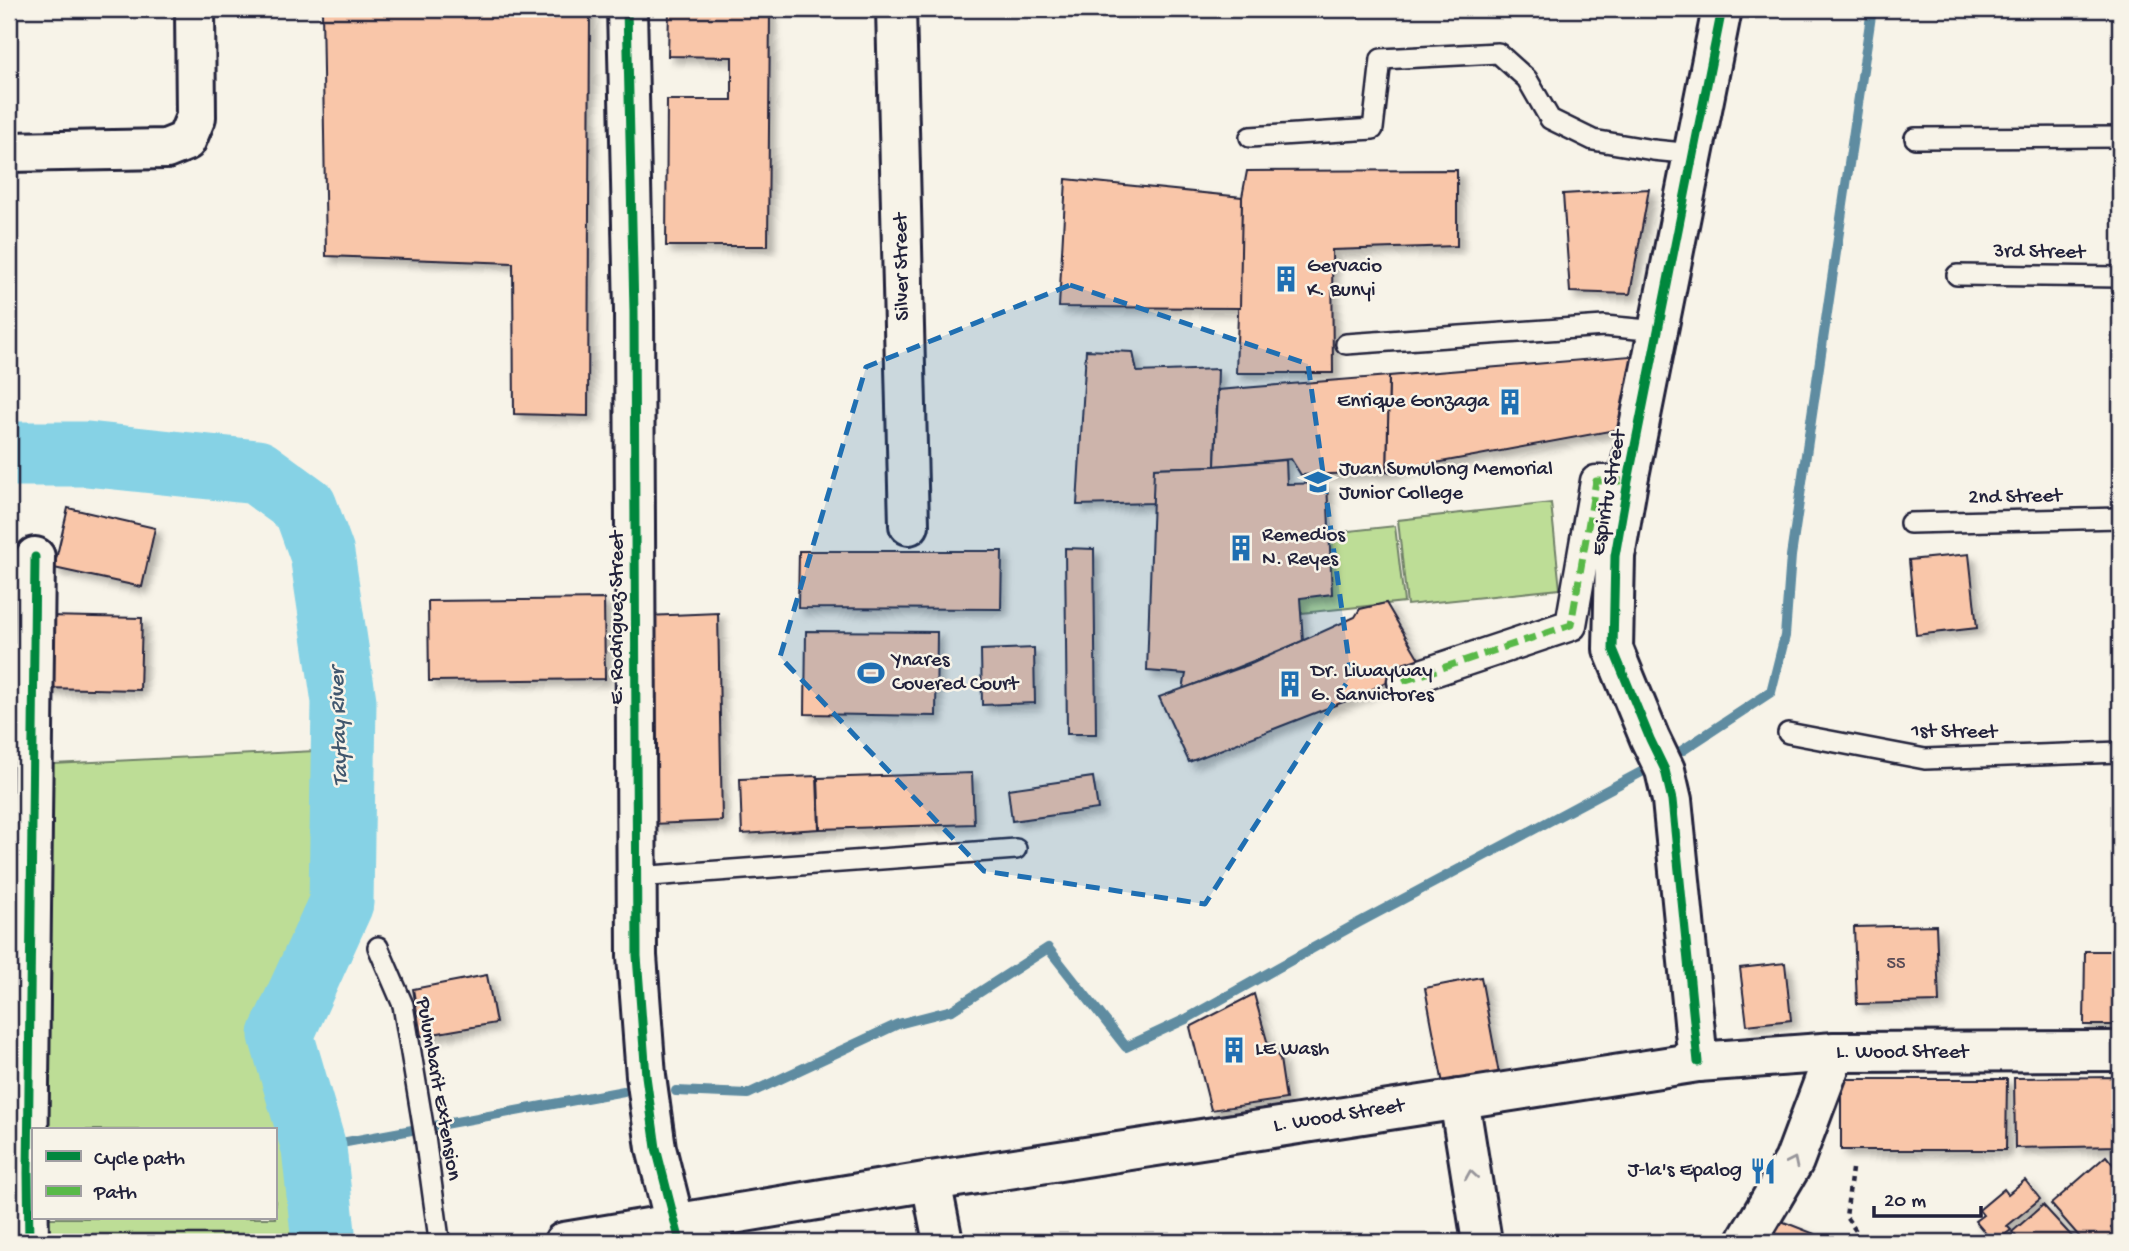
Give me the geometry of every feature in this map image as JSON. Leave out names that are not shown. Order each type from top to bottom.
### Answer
[{"type":"street","points":[[9,152],[166,149],[186,141],[196,117],[195,9]]},
{"type":"street","name":"E. Rodriguez Street","points":[[627,9],[634,325],[637,956],[646,1076],[656,1148],[678,1233]]},
{"type":"street","name":"Silver Street","points":[[897,9],[909,525]]},
{"type":"street","name":"Espiritu Street","points":[[1698,1062],[1672,800],[1665,770],[1613,649],[1615,556],[1722,9]]},
{"type":"street","points":[[1403,681],[1571,625],[1596,481],[1628,481]]},
{"type":"street","points":[[29,1242],[36,556]]},
{"type":"street","name":"L. Wood Street","points":[[564,1242],[678,1233],[931,1181],[1698,1062],[1835,1052],[2120,1051]]},
{"type":"street","points":[[1746,1242],[1794,1161],[1835,1052]]},
{"type":"street","points":[[1459,1098],[1482,1242]]},
{"type":"street","points":[[931,1181],[943,1242]]},
{"type":"lane","points":[[1250,137],[1373,129],[1381,59],[1498,53],[1527,79],[1550,119],[1593,140],[1693,154]]},
{"type":"lane","points":[[1915,138],[2120,137]]},
{"type":"lane","name":"3rd Street","points":[[1957,275],[2120,277]]},
{"type":"lane","points":[[1346,344],[1604,326],[1659,331]]},
{"type":"lane","name":"2nd Street","points":[[1910,523],[2120,518]]},
{"type":"lane","name":"1st Street","points":[[1788,733],[1925,759],[2120,752]]},
{"type":"lane","points":[[637,877],[1016,849]]},
{"type":"lane","name":"Pulumbarit Extension","points":[[378,947],[403,1005],[441,1242]]},
{"type":"path","points":[[1852,1169],[1846,1217],[1864,1242]]},
{"type":"path","points":[[2110,1242],[2120,1234]]},
{"type":"path","points":[[1933,1242],[1958,1236],[1964,1242]]},
{"type":"highlighted area","points":[[1070,285],[1308,364],[1351,676],[1205,904],[984,871],[780,657],[866,367]]},
{"type":"green space","points":[[1551,503],[1560,589],[1407,605],[1398,520]]},
{"type":"green space","points":[[1395,526],[1404,602],[1293,614],[1284,538]]},
{"type":"green space","points":[[9,627],[13,766],[315,751],[327,898],[265,1025],[301,1164],[294,1242],[9,1242]]},
{"type":"building","points":[[322,9],[590,9],[588,416],[514,414],[513,263],[326,256]]},
{"type":"building","points":[[669,9],[770,9],[768,246],[666,246],[667,100],[732,100],[732,57],[668,56]]},
{"type":"building","name":"Gervacio K. Bunyi","points":[[1457,170],[1457,246],[1332,250],[1333,373],[1236,373],[1242,197],[1247,171]]},
{"type":"building","points":[[1066,179],[1242,197],[1240,308],[1059,307]]},
{"type":"building","points":[[1649,189],[1630,294],[1570,292],[1563,194]]},
{"type":"building","points":[[1086,350],[1133,352],[1137,372],[1218,369],[1215,466],[1154,468],[1154,503],[1077,505]]},
{"type":"building","name":"Enrique Gonzaga","points":[[1642,355],[1626,428],[1387,472],[1389,376]]},
{"type":"building","points":[[1389,376],[1387,472],[1301,475],[1291,459],[1215,466],[1218,390]]},
{"type":"building","points":[[2120,390],[2120,473],[2119,473],[2118,393]]},
{"type":"building","name":"Remedios N. Reyes","points":[[1286,460],[1287,484],[1327,483],[1332,594],[1300,598],[1303,641],[1183,689],[1186,674],[1147,671],[1154,468]]},
{"type":"building","points":[[68,508],[155,528],[142,587],[54,568]]},
{"type":"building","points":[[1065,548],[1094,549],[1096,734],[1067,734]]},
{"type":"building","points":[[799,551],[1002,551],[1001,609],[798,608]]},
{"type":"building","points":[[1969,554],[1977,628],[1916,635],[1909,560]]},
{"type":"building","points":[[604,599],[605,679],[429,681],[428,601]]},
{"type":"building","name":"Dr. Liwayway G. Sanvictores","points":[[1386,603],[1422,664],[1361,695],[1189,762],[1159,697],[1251,664],[1355,617],[1360,609]]},
{"type":"building","points":[[718,613],[722,821],[652,824],[647,616]]},
{"type":"building","points":[[46,616],[142,618],[140,690],[43,688]]},
{"type":"building","name":"Ynares Covered Court","points":[[806,631],[937,632],[936,716],[805,714]]},
{"type":"building","points":[[1034,648],[1035,703],[982,705],[981,650]]},
{"type":"building","points":[[972,773],[974,824],[820,829],[818,778]]},
{"type":"building","points":[[817,776],[819,829],[742,834],[740,779]]},
{"type":"building","points":[[1093,777],[1098,809],[1012,821],[1008,789]]},
{"type":"building","points":[[1936,925],[1939,1002],[1857,1004],[1854,927]]},
{"type":"building","points":[[2085,951],[2120,951],[2120,1025],[2084,1025]]},
{"type":"building","points":[[1785,963],[1791,1020],[1747,1025],[1740,968]]},
{"type":"building","points":[[487,975],[496,1023],[421,1036],[413,989]]},
{"type":"building","points":[[1481,977],[1499,1074],[1443,1084],[1425,988]]},
{"type":"building","name":"LE Wash","points":[[1254,994],[1267,1041],[1280,1059],[1286,1099],[1211,1110],[1190,1027]]},
{"type":"building","points":[[2120,1077],[2120,1146],[2015,1148],[2014,1078]]},
{"type":"building","points":[[1841,1079],[2007,1079],[2006,1150],[1841,1150]]},
{"type":"building","points":[[2106,1156],[2120,1173],[2120,1219],[2111,1228],[2120,1238],[2115,1242],[2084,1242],[2051,1204]]},
{"type":"building","points":[[2025,1180],[2040,1199],[2007,1226],[2011,1230],[1993,1242],[1975,1221],[1983,1215],[1979,1210],[2004,1189],[2008,1194]]},
{"type":"building","points":[[2043,1205],[2077,1242],[2021,1242],[2012,1232]]},
{"type":"building","points":[[1771,1217],[1824,1236],[1816,1242],[1760,1242]]},
{"type":"waterway","points":[[1683,750],[1771,692],[1785,636],[1791,556],[1872,9]]},
{"type":"waterway","name":"Taytay River","points":[[9,454],[87,454],[257,472],[305,507],[322,554],[344,701],[341,903],[281,1035],[314,1148],[324,1242]]},
{"type":"waterway","points":[[676,1091],[748,1094],[898,1024],[952,1010],[1048,948],[1126,1047],[1186,1019],[1358,923],[1647,769]]},
{"type":"waterway","points":[[314,1148],[624,1091]]},
{"type":"marked path","points":[[1403,681],[1571,625],[1596,481],[1628,481]]},
{"type":"cycle path","points":[[627,9],[634,311],[637,956],[646,1076],[656,1148],[680,1242]]},
{"type":"cycle path","points":[[1698,1062],[1672,800],[1665,770],[1613,649],[1615,556],[1722,9]]},
{"type":"cycle path","points":[[29,1242],[35,557]]},
{"type":"place","name":"Gervacio K. Bunyi","points":[[1286,279]]},
{"type":"place","name":"Enrique Gonzaga","points":[[1510,402]]},
{"type":"place","name":"Juan Sumulong Memorial Junior College","points":[[1318,482]]},
{"type":"place","name":"Remedios N. Reyes","points":[[1241,548]]},
{"type":"place","name":"Ynares Covered Court","points":[[871,673]]},
{"type":"place","name":"Dr. Liwayway G. Sanvictores","points":[[1290,684]]},
{"type":"place","name":"LE Wash","points":[[1234,1050]]},
{"type":"place","name":"J-la's Epalog","points":[[1763,1171]]}]
